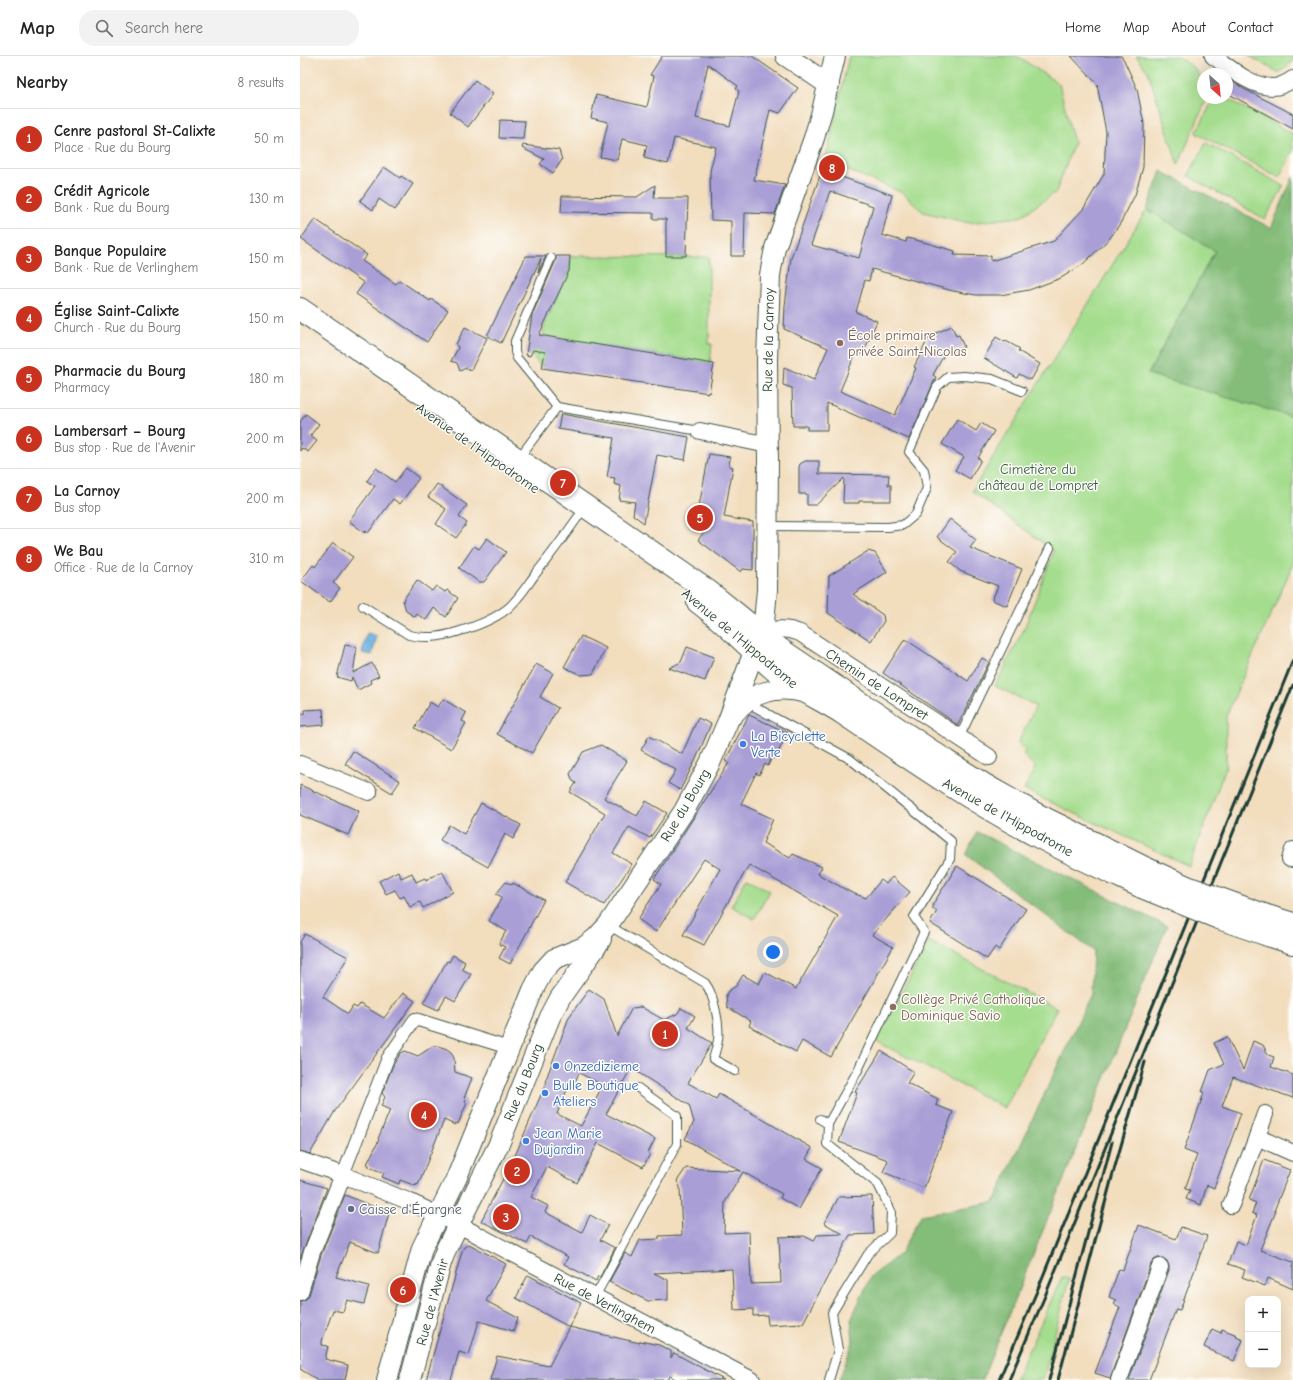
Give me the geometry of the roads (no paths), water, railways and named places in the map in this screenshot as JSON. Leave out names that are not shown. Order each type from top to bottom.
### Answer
[{"type":"main road","name":"Avenue de l'Hippodrome","points":[[300,310],[514,465],[578,517],[702,604],[724,622],[757,643],[781,650],[946,761],[1145,878]]},
{"type":"main road","name":"Avenue de l'Hippodrome","points":[[300,325],[713,594],[789,681],[843,713],[925,770],[1008,820],[1040,837],[1145,878],[1187,887],[1227,902],[1268,926],[1293,943]]},
{"type":"main road","name":"Avenue de l'Hippodrome","points":[[1268,926],[1293,924]]},
{"type":"street","points":[[786,56],[829,85]]},
{"type":"street","name":"Rue de la Carnoy","points":[[757,643],[764,622],[766,605],[768,526],[767,360],[770,275],[776,248],[812,144],[829,85],[835,56]]},
{"type":"street","points":[[1213,56],[1247,79],[1260,85],[1274,87],[1293,79]]},
{"type":"street","points":[[700,431],[768,444]]},
{"type":"street","name":"Chemin de Lompret","points":[[757,643],[777,628],[793,630],[800,633],[959,738],[989,756]]},
{"type":"street","name":"Rue du Bourg","points":[[459,1225],[499,1144],[550,1017],[563,993],[594,950],[608,925],[684,811],[710,763],[728,721],[757,643]]},
{"type":"street","name":"Rue du Bourg","points":[[728,721],[748,700],[762,693],[780,689],[796,690],[814,696]]},
{"type":"street","points":[[300,764],[370,792]]},
{"type":"street","name":"Rue du Bourg","points":[[438,1216],[466,1157],[533,990],[543,971],[554,959],[584,947],[608,925]]},
{"type":"street","points":[[300,1292],[312,1252],[388,1058],[415,1019],[509,1048]]},
{"type":"street","points":[[1231,1206],[1265,1114]]},
{"type":"street","points":[[1257,1137],[1293,1153]]},
{"type":"street","points":[[300,1160],[343,1175],[408,1201],[459,1225]]},
{"type":"street","name":"Rue de l'Avenir","points":[[386,1380],[422,1248],[438,1216]]},
{"type":"street","name":"Rue de Verlinghem","points":[[459,1225],[595,1297],[738,1377],[752,1380]]},
{"type":"street","name":"Rue de l'Avenir","points":[[410,1380],[441,1263],[447,1247],[459,1225]]},
{"type":"street","points":[[1119,1380],[1160,1267]]},
{"type":"lane","points":[[551,258],[514,342],[514,346],[517,358],[557,407],[700,431]]},
{"type":"lane","points":[[768,526],[888,527],[903,525],[916,514],[927,488],[924,470],[909,452],[937,387],[948,377],[964,376],[992,379],[1022,391]]},
{"type":"lane","points":[[514,465],[557,407]]},
{"type":"lane","points":[[363,606],[409,635],[418,637],[436,637],[477,625],[502,612],[516,599],[578,517]]},
{"type":"lane","points":[[959,738],[1050,548]]},
{"type":"lane","points":[[748,700],[755,707],[850,759],[951,841],[950,859],[914,917],[924,932],[858,1070],[828,1124],[826,1144],[878,1184],[891,1211],[890,1233],[868,1254],[832,1313],[838,1350],[829,1380]]},
{"type":"lane","points":[[608,925],[705,982],[711,992],[718,1028],[718,1042],[713,1059],[735,1071]]},
{"type":"lane","points":[[595,1297],[677,1144],[677,1116],[638,1088]]},
{"type":"lane","points":[[820,1119],[828,1124]]},
{"type":"water","points":[[367,633],[377,636],[372,655],[362,653]]},
{"type":"railway","points":[[999,1380],[1037,1291],[1293,660]]},
{"type":"railway","points":[[1009,1380],[1045,1296],[1293,685]]},
{"type":"railway","points":[[1058,1380],[1112,1177],[1145,1062]]},
{"type":"railway","points":[[1049,1380],[1112,1142]]},
{"type":"place","name":"We Bau","points":[[832,168]]},
{"type":"place","name":"École primaire privée Saint-Nicolas","points":[[840,343]]},
{"type":"place","name":"La Carnoy","points":[[563,483]]},
{"type":"place","name":"Pharmacie du Bourg","points":[[700,518]]},
{"type":"place","name":"La Bicyclette Verte","points":[[743,744]]},
{"type":"place","name":"Collège Privé Catholique Dominique Savio","points":[[893,1007]]},
{"type":"place","name":"Cenre pastoral St-Calixte","points":[[665,1034]]},
{"type":"place","name":"Onzedizieme","points":[[556,1066]]},
{"type":"place","name":"Bulle Boutique Ateliers","points":[[545,1093]]},
{"type":"place","name":"Église Saint-Calixte","points":[[424,1115]]},
{"type":"place","name":"Jean Marie Dujardin","points":[[526,1141]]},
{"type":"place","name":"Crédit Agricole","points":[[517,1171]]},
{"type":"place","name":"Caisse d'Épargne","points":[[351,1209]]},
{"type":"place","name":"Banque Populaire","points":[[506,1217]]},
{"type":"place","name":"Lambersart – Bourg","points":[[403,1290]]},
{"type":"park label","name":"Cimetière du château de Lompret","points":[[1038,478]]}]
